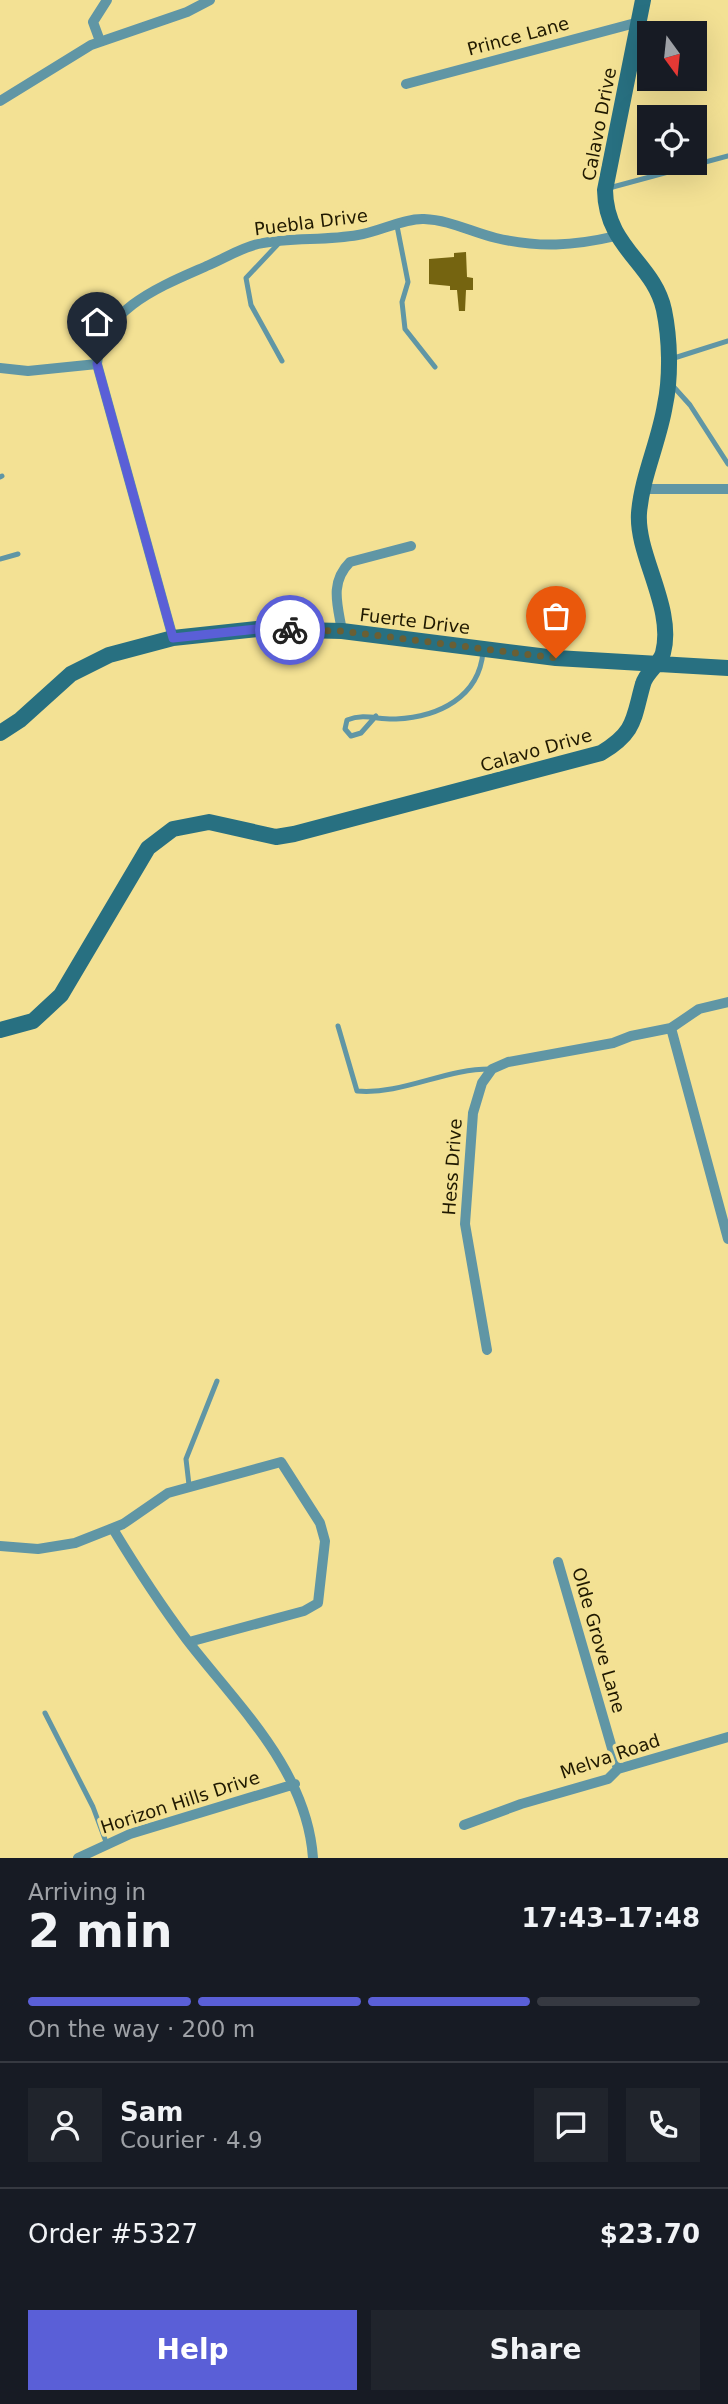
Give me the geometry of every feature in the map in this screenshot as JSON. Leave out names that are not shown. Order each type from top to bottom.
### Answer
[{"type":"street","points":[[100,41],[93,22],[107,0]]},
{"type":"street","points":[[0,101],[40,74],[100,41],[187,12],[210,0]]},
{"type":"street","name":"Calavo Drive","points":[[639,21],[643,0]]},
{"type":"street","name":"Prince Lane","points":[[406,84],[637,23]]},
{"type":"street","name":"Calavo Drive","points":[[0,1030],[33,1021],[61,995],[148,848],[173,829],[209,822],[276,836],[294,834],[601,753],[626,735],[635,722],[643,680],[663,654],[663,615],[641,536],[639,516],[643,489],[666,405],[667,325],[661,298],[616,236],[605,206],[605,190],[637,32]]},
{"type":"street","name":"Puebla Drive","points":[[97,364],[98,346],[109,327],[123,312],[156,288],[255,245],[282,240],[330,240],[381,232],[422,218],[453,223],[495,238],[548,246],[576,246],[616,236]]},
{"type":"street","points":[[0,368],[28,371],[97,364],[173,638]]},
{"type":"street","points":[[643,489],[728,489]]},
{"type":"street","points":[[342,631],[335,586],[344,568],[349,562],[411,546]]},
{"type":"street","name":"Fuerte Drive","points":[[2,729],[20,720],[56,685],[83,667],[109,655],[173,638],[257,629],[342,631],[654,666],[728,668]]},
{"type":"street","points":[[492,1069],[508,1062],[613,1043],[631,1036],[671,1028],[699,1009],[728,1002]]},
{"type":"street","points":[[671,1028],[726,1222],[728,1239]]},
{"type":"street","name":"Hess Drive","points":[[487,1350],[465,1224],[473,1113],[482,1083],[492,1069]]},
{"type":"street","points":[[0,1546],[18,1550],[57,1547],[113,1529],[168,1493],[189,1485],[281,1462],[320,1523],[325,1541],[318,1603],[304,1611],[189,1642]]},
{"type":"street","points":[[113,1529],[156,1598],[286,1768],[304,1809],[313,1858]]},
{"type":"street","name":"Olde Grove Lane","points":[[558,1562],[618,1769]]},
{"type":"street","name":"Melva Road","points":[[464,1825],[521,1804],[608,1779],[618,1769],[728,1737]]},
{"type":"street","name":"Horizon Hills Drive","points":[[78,1858],[106,1842],[295,1784]]},
{"type":"lane","points":[[605,190],[728,156]]},
{"type":"lane","points":[[397,226],[408,282],[402,302],[405,329],[435,367]]},
{"type":"lane","points":[[282,240],[246,278],[251,305],[282,361]]},
{"type":"lane","points":[[667,360],[728,341]]},
{"type":"lane","points":[[667,380],[690,405],[728,464]]},
{"type":"lane","points":[[0,559],[18,554]]},
{"type":"lane","points":[[376,716],[361,733],[351,736],[345,729],[347,720],[360,715],[376,716],[394,720],[433,713],[456,702],[477,679],[484,649]]},
{"type":"lane","points":[[338,1026],[357,1091],[376,1092],[473,1068],[492,1069]]},
{"type":"lane","points":[[189,1485],[186,1459],[217,1381]]},
{"type":"lane","points":[[45,1713],[93,1807],[106,1842]]},
{"type":"building","points":[[466,252],[467,277],[473,278],[473,290],[466,290],[465,311],[459,311],[457,290],[450,290],[450,286],[429,284],[429,259],[454,257],[454,253]]},
{"type":"way so far","points":[[290,630],[342,631],[556,658]]},
{"type":"route","points":[[97,364],[173,638],[257,629],[290,630]]}]
